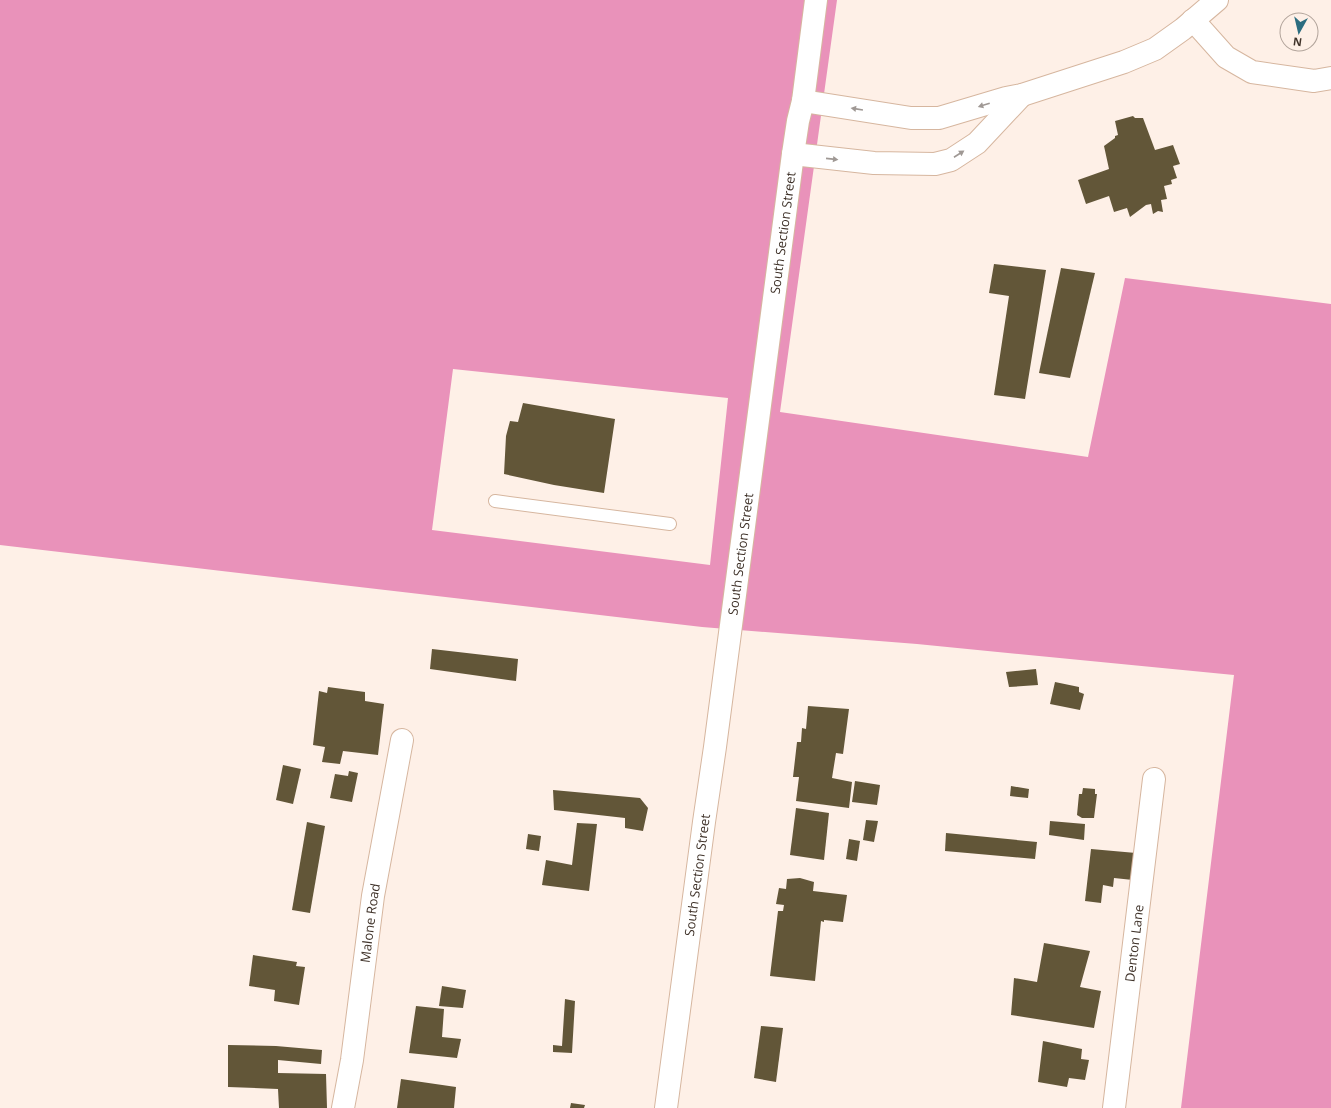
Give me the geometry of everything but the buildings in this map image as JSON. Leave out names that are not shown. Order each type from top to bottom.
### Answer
[{"type":"street","name":"South Section Street","points":[[666,1108],[704,822],[716,748],[793,154],[798,121],[803,101],[816,0]]},
{"type":"street","points":[[803,101],[911,118],[938,118],[1006,98],[1022,95],[1124,62],[1155,49],[1183,29],[1217,0]]},
{"type":"street","points":[[1193,20],[1226,57],[1252,72],[1314,81],[1331,78]]},
{"type":"street","points":[[793,154],[874,163],[935,164],[950,160],[977,143],[1022,95]]},
{"type":"street","name":"Malone Road","points":[[343,1108],[352,1060],[373,896],[402,740]]},
{"type":"street","name":"Denton Lane","points":[[1114,1108],[1154,779]]},
{"type":"lane","points":[[495,501],[670,524]]},
{"type":"shaded area","points":[[0,0],[837,0],[780,412],[1088,457],[1125,278],[1331,304],[1331,1108],[1181,1108],[1234,675],[917,644],[702,627],[0,545]],"holes":[[[453,369],[728,398],[710,565],[432,530]]]}]
